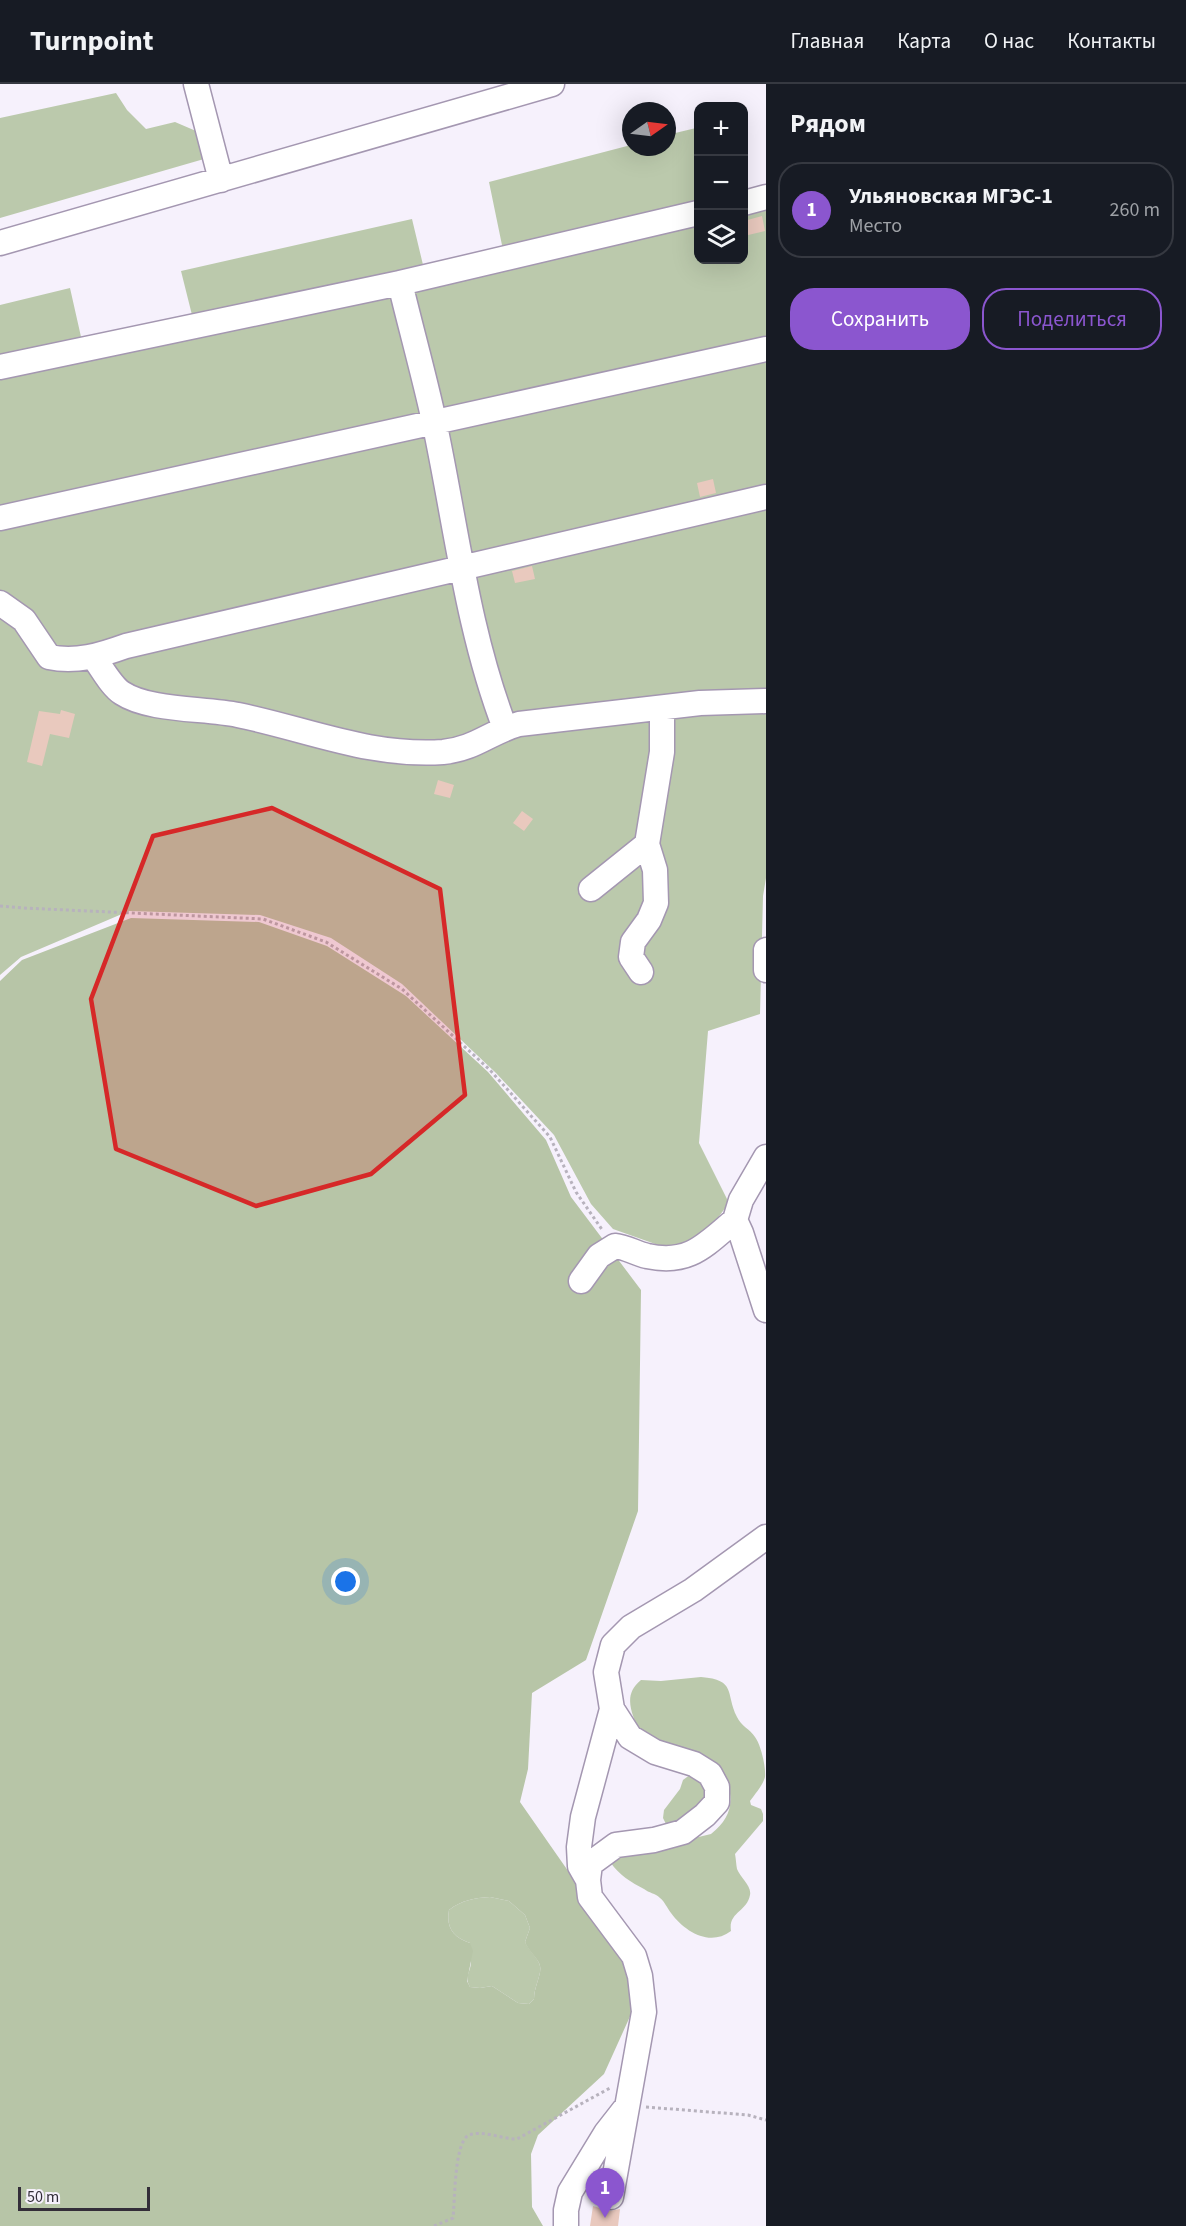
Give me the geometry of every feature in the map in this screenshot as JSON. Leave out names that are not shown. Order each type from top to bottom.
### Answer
[{"type":"street","points":[[0,243],[552,84]]},
{"type":"street","points":[[198,85],[221,180]]},
{"type":"street","points":[[748,201],[766,197]]},
{"type":"street","points":[[0,367],[400,283],[694,214]]},
{"type":"street","points":[[400,283],[434,421],[460,567],[491,692],[505,728]]},
{"type":"street","points":[[0,518],[766,349]]},
{"type":"street","points":[[0,603],[24,620],[49,657],[60,660],[94,658],[126,646],[766,497]]},
{"type":"street","points":[[94,658],[121,693],[147,704],[238,715],[354,746],[411,752],[444,752],[473,746],[505,728],[519,724],[700,703],[766,701]]},
{"type":"street","points":[[641,972],[631,957],[633,942],[649,920],[656,903],[655,870],[647,844],[662,752],[662,709]]},
{"type":"street","points":[[591,889],[647,844]]},
{"type":"street","points":[[766,950],[766,970]]},
{"type":"street","points":[[581,1281],[599,1256],[615,1246],[664,1259],[680,1258],[701,1248],[735,1220],[741,1200],[766,1157]]},
{"type":"street","points":[[735,1220],[766,1310]]},
{"type":"street","points":[[611,2197],[644,2012],[640,1976],[633,1956],[590,1897],[588,1880],[590,1864],[616,1845],[654,1840],[683,1832],[705,1815],[717,1802],[717,1787],[710,1774],[694,1764],[655,1752],[641,1746],[630,1737],[612,1709],[606,1672],[614,1645],[631,1627],[693,1590],[766,1537]]},
{"type":"street","points":[[588,1880],[580,1866],[579,1847],[583,1817],[612,1709]]},
{"type":"street","points":[[566,2226],[566,2210],[570,2192],[606,2133],[627,2106]]},
{"type":"path","points":[[0,906],[263,919],[326,942],[402,988],[490,1070],[550,1137],[576,1192],[615,1246]]},
{"type":"path","points":[[434,2226],[453,2217],[459,2151],[463,2140],[470,2135],[517,2139],[633,2076]]},
{"type":"path","points":[[627,2106],[748,2115],[766,2120]]},
{"type":"highlighted area","points":[[272,808],[440,889],[465,1095],[371,1174],[256,1206],[116,1149],[91,999],[153,836]]},
{"type":"green space","points":[[116,93],[127,110],[146,129],[175,122],[196,131],[204,159],[0,218],[0,118]]},
{"type":"green space","points":[[694,128],[694,264],[748,264],[748,209],[766,205],[766,878],[763,896],[760,1014],[708,1031],[699,1143],[729,1203],[689,1256],[613,1229],[591,1204],[554,1135],[496,1073],[402,984],[331,938],[260,915],[129,911],[21,957],[0,975],[0,305],[70,288],[86,359],[197,335],[181,271],[412,219],[424,269],[503,250],[489,182],[622,147],[622,156],[676,156],[676,133]]},
{"type":"green space","points":[[131,918],[259,922],[327,946],[406,996],[488,1072],[546,1140],[571,1197],[641,1290],[638,1511],[586,1660],[532,1693],[528,1769],[520,1802],[573,1878],[633,1971],[632,2012],[604,2074],[538,2135],[531,2154],[532,2207],[543,2226],[0,2226],[0,981],[22,960]],"holes":[[[490,1897],[509,1901],[525,1915],[530,1928],[525,1942],[540,1966],[534,1999],[529,2004],[518,2003],[492,1986],[470,1987],[467,1981],[473,1951],[470,1943],[455,1935],[449,1922],[449,1910],[463,1902]]]},
{"type":"green space","points":[[701,1677],[720,1681],[728,1689],[733,1709],[739,1720],[757,1741],[763,1756],[765,1773],[763,1783],[750,1801],[751,1805],[761,1809],[763,1821],[735,1854],[737,1869],[749,1888],[750,1895],[748,1901],[732,1920],[731,1931],[715,1938],[698,1935],[683,1926],[660,1898],[626,1878],[611,1863],[612,1858],[711,1834],[726,1818],[730,1805],[728,1784],[640,1733],[630,1705],[632,1692],[641,1680],[661,1681]]},
{"type":"green space","points":[[691,1774],[697,1775],[711,1795],[692,1820],[666,1824],[663,1818],[664,1810],[680,1789],[683,1780]]},
{"type":"green space","points":[[490,1897],[509,1901],[525,1915],[530,1928],[525,1942],[538,1961],[540,1969],[534,1999],[529,2004],[518,2003],[492,1986],[480,1988],[470,1987],[468,1984],[467,1978],[471,1963],[470,1943],[459,1938],[452,1931],[448,1916],[449,1910],[468,1900]]},
{"type":"building","points":[[762,216],[765,231],[748,235],[748,220]]},
{"type":"building","points":[[713,479],[716,493],[700,497],[697,483]]},
{"type":"building","points":[[532,566],[535,579],[515,583],[512,571]]},
{"type":"building","points":[[61,710],[75,714],[69,738],[50,734],[42,766],[27,762],[39,711],[60,714]]},
{"type":"building","points":[[438,780],[454,785],[450,798],[434,794]]},
{"type":"building","points":[[522,811],[533,819],[524,831],[513,823]]},
{"type":"building","points":[[593,2206],[609,2211],[620,2209],[618,2226],[590,2226]]},
{"type":"place","name":"Ульяновская МГЭС-1","points":[[605,2218]]}]
